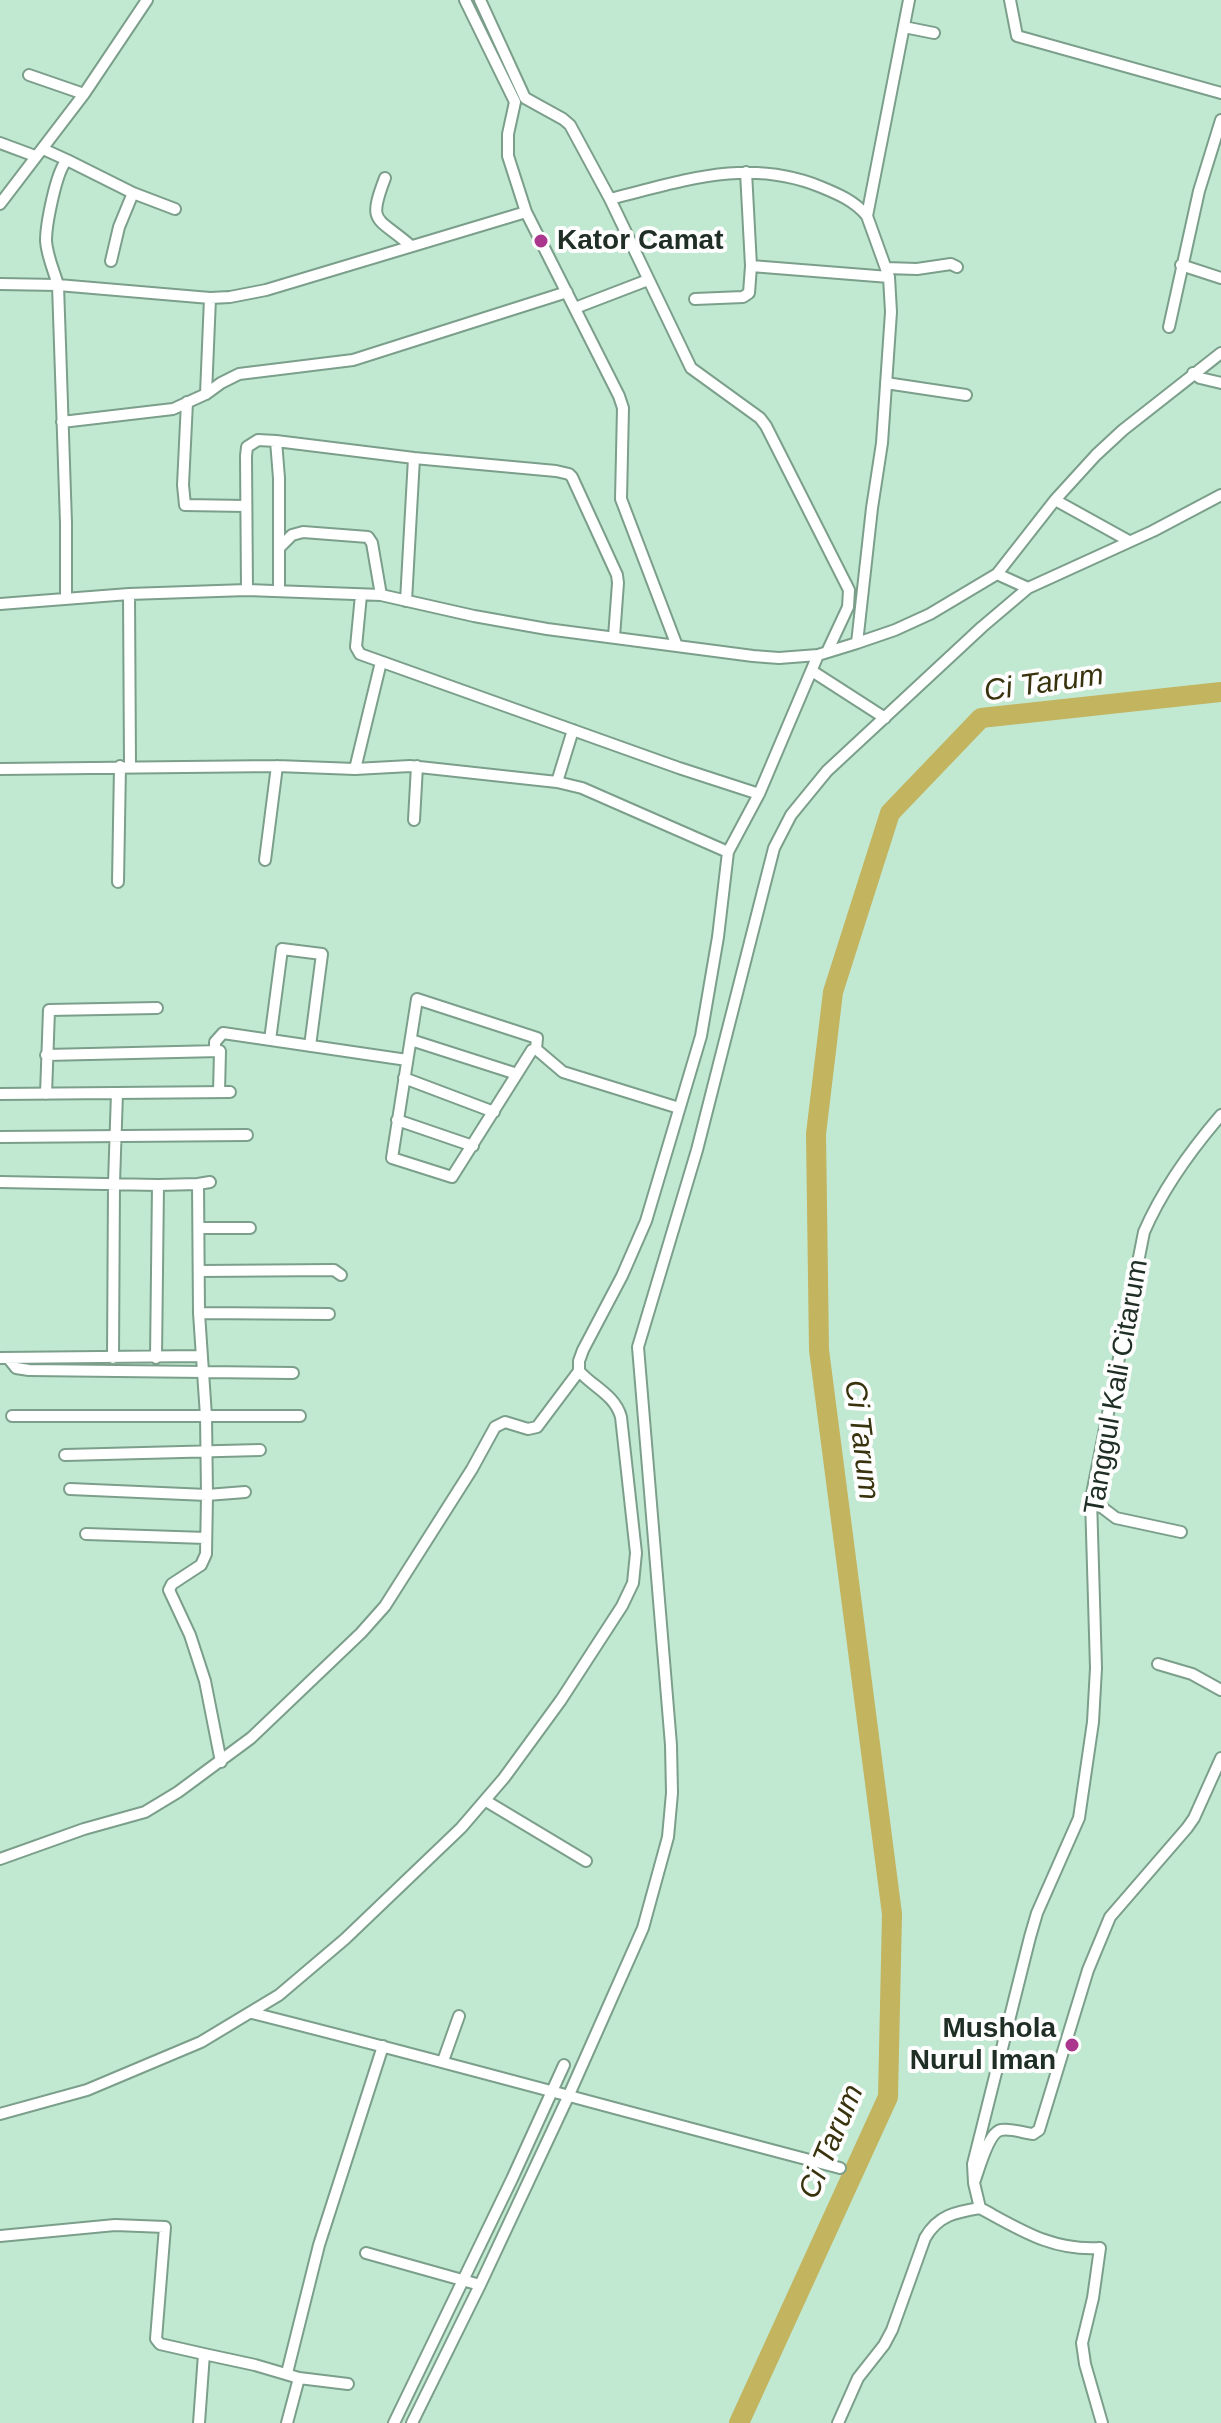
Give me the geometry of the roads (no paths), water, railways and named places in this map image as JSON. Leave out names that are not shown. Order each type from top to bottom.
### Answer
[{"type":"street","points":[[0,204],[84,94],[147,0]]},
{"type":"street","points":[[0,1859],[84,1829],[145,1812],[221,1762],[282,1711],[385,1606],[497,1425],[505,1422],[528,1429],[537,1427],[579,1371],[583,1350],[622,1276],[646,1221],[703,1025],[728,852],[759,794],[812,671],[848,607],[846,583],[766,426],[760,418],[691,368],[610,199],[570,125],[520,100],[465,0]]},
{"type":"street","points":[[480,0],[520,100],[507,142],[509,165],[526,212],[623,408],[621,499],[677,646]]},
{"type":"street","points":[[867,216],[909,0]]},
{"type":"street","points":[[1010,0],[1017,36],[1221,93]]},
{"type":"street","points":[[904,27],[934,33]]},
{"type":"street","points":[[29,75],[84,94]]},
{"type":"street","points":[[1169,327],[1199,191],[1221,120]]},
{"type":"street","points":[[0,143],[67,160],[133,193],[175,209]]},
{"type":"street","points":[[66,599],[58,285],[48,253],[46,232],[59,172],[67,160]]},
{"type":"street","points":[[695,299],[745,296],[749,293],[751,266],[746,172]]},
{"type":"street","points":[[610,199],[700,178],[768,172],[805,181],[847,199],[867,216],[888,272],[891,312],[882,443],[857,643]]},
{"type":"street","points":[[385,178],[374,206],[376,214],[379,220],[411,246]]},
{"type":"street","points":[[111,261],[116,235],[133,193]]},
{"type":"street","points":[[0,284],[58,285],[210,298],[242,295],[526,212]]},
{"type":"street","points":[[751,266],[888,272],[951,264],[957,267]]},
{"type":"street","points":[[1181,265],[1221,278]]},
{"type":"street","points":[[575,308],[648,280]]},
{"type":"street","points":[[62,422],[173,409],[239,374],[353,360],[567,292]]},
{"type":"street","points":[[206,394],[210,298]]},
{"type":"street","points":[[0,604],[129,594],[247,590],[381,595],[547,629],[779,658],[823,653],[895,630],[930,614],[997,574],[1079,472],[1123,430],[1221,353]]},
{"type":"street","points":[[1193,373],[1221,383]]},
{"type":"street","points":[[886,383],[966,395]]},
{"type":"street","points":[[187,402],[185,505],[246,506]]},
{"type":"street","points":[[247,590],[247,447],[258,440],[556,471],[569,474],[617,575],[614,637]]},
{"type":"street","points":[[276,441],[279,591]]},
{"type":"street","points":[[406,601],[414,458]]},
{"type":"street","points":[[412,2423],[568,2097],[643,1928],[668,1837],[672,1793],[671,1745],[638,1354],[697,1150],[774,848],[791,815],[817,782],[982,627],[1028,588],[1221,495]]},
{"type":"street","points":[[1055,500],[1129,541]]},
{"type":"street","points":[[279,548],[292,535],[303,532],[368,537],[372,543],[381,595]]},
{"type":"street","points":[[997,574],[1028,588]]},
{"type":"street","points":[[118,882],[125,766],[129,594]]},
{"type":"street","points":[[361,595],[356,647],[360,654],[759,794]]},
{"type":"street","points":[[355,769],[381,662]]},
{"type":"street","points":[[812,671],[885,718]]},
{"type":"street","points":[[557,782],[573,730]]},
{"type":"street","points":[[0,769],[125,766],[355,769],[417,766],[557,782],[582,788],[728,852]]},
{"type":"street","points":[[265,860],[277,766]]},
{"type":"street","points":[[414,820],[417,766]]},
{"type":"street","points":[[270,1040],[282,949],[322,954],[310,1046]]},
{"type":"street","points":[[417,999],[537,1038],[536,1049],[532,1050],[452,1177],[392,1158],[417,999]]},
{"type":"street","points":[[46,1094],[49,1010],[157,1008]]},
{"type":"street","points":[[215,1051],[215,1042],[223,1033],[407,1060]]},
{"type":"street","points":[[411,1040],[517,1074]]},
{"type":"street","points":[[536,1049],[563,1072],[679,1108]]},
{"type":"street","points":[[0,1094],[225,1092],[220,1051],[46,1055]]},
{"type":"street","points":[[404,1078],[494,1112]]},
{"type":"street","points":[[113,1358],[117,1093]]},
{"type":"street","name":"Tanggul Kali Citarum","points":[[980,2208],[973,2164],[1030,1937],[1083,1802],[1096,1668],[1091,1499],[1144,1232],[1177,1170],[1221,1115]]},
{"type":"street","points":[[397,1120],[473,1146]]},
{"type":"street","points":[[0,1137],[247,1135]]},
{"type":"street","points":[[0,1182],[158,1185],[210,1182]]},
{"type":"street","points":[[198,1184],[199,1313],[206,1416],[206,1554],[201,1565],[172,1584],[169,1590],[190,1635],[205,1681],[221,1762]]},
{"type":"street","points":[[156,1358],[158,1185]]},
{"type":"street","points":[[199,1228],[250,1228]]},
{"type":"street","points":[[199,1271],[334,1270],[341,1275]]},
{"type":"street","points":[[199,1313],[329,1314]]},
{"type":"street","points":[[4,1358],[201,1356]]},
{"type":"street","points":[[4,1358],[16,1368],[29,1370],[293,1373]]},
{"type":"street","points":[[0,2114],[87,2090],[175,2054],[252,2013],[279,1995],[345,1939],[486,1801],[561,1700],[622,1606],[633,1583],[636,1553],[619,1411],[612,1399],[579,1371]]},
{"type":"street","points":[[12,1416],[300,1416]]},
{"type":"street","points":[[65,1455],[260,1450]]},
{"type":"street","points":[[70,1489],[207,1495],[245,1492]]},
{"type":"street","points":[[1091,1499],[1116,1518],[1181,1532]]},
{"type":"street","points":[[86,1534],[206,1538]]},
{"type":"street","points":[[1158,1664],[1192,1674],[1221,1690]]},
{"type":"street","points":[[974,2183],[996,2131],[1004,2129],[1033,2134],[1039,2130],[1088,1970],[1110,1917],[1187,1828],[1221,1758]]},
{"type":"street","points":[[486,1801],[586,1861]]},
{"type":"street","points":[[252,2013],[840,2168]]},
{"type":"street","points":[[443,2061],[459,2016]]},
{"type":"street","points":[[287,2373],[319,2245],[383,2046]]},
{"type":"street","points":[[394,2423],[564,2065]]},
{"type":"street","points":[[838,2423],[858,2378],[892,2330],[932,2225],[959,2212],[980,2208],[1038,2239],[1062,2247],[1100,2248],[1093,2298],[1082,2343],[1102,2423]]},
{"type":"street","points":[[0,2236],[115,2225],[165,2227],[156,2341],[299,2378],[348,2384]]},
{"type":"street","points":[[366,2253],[480,2285]]},
{"type":"street","points":[[199,2423],[204,2354]]},
{"type":"street","points":[[287,2423],[299,2378]]},
{"type":"waterway","name":"Ci Tarum","points":[[739,2423],[888,2097],[892,1914],[819,1350],[816,1134],[833,992],[890,813],[981,718],[1221,692]]},
{"type":"place","name":"Kator Camat","points":[[541,241]]},
{"type":"place","name":"Mushola Nurul Iman","points":[[1072,2045]]}]
